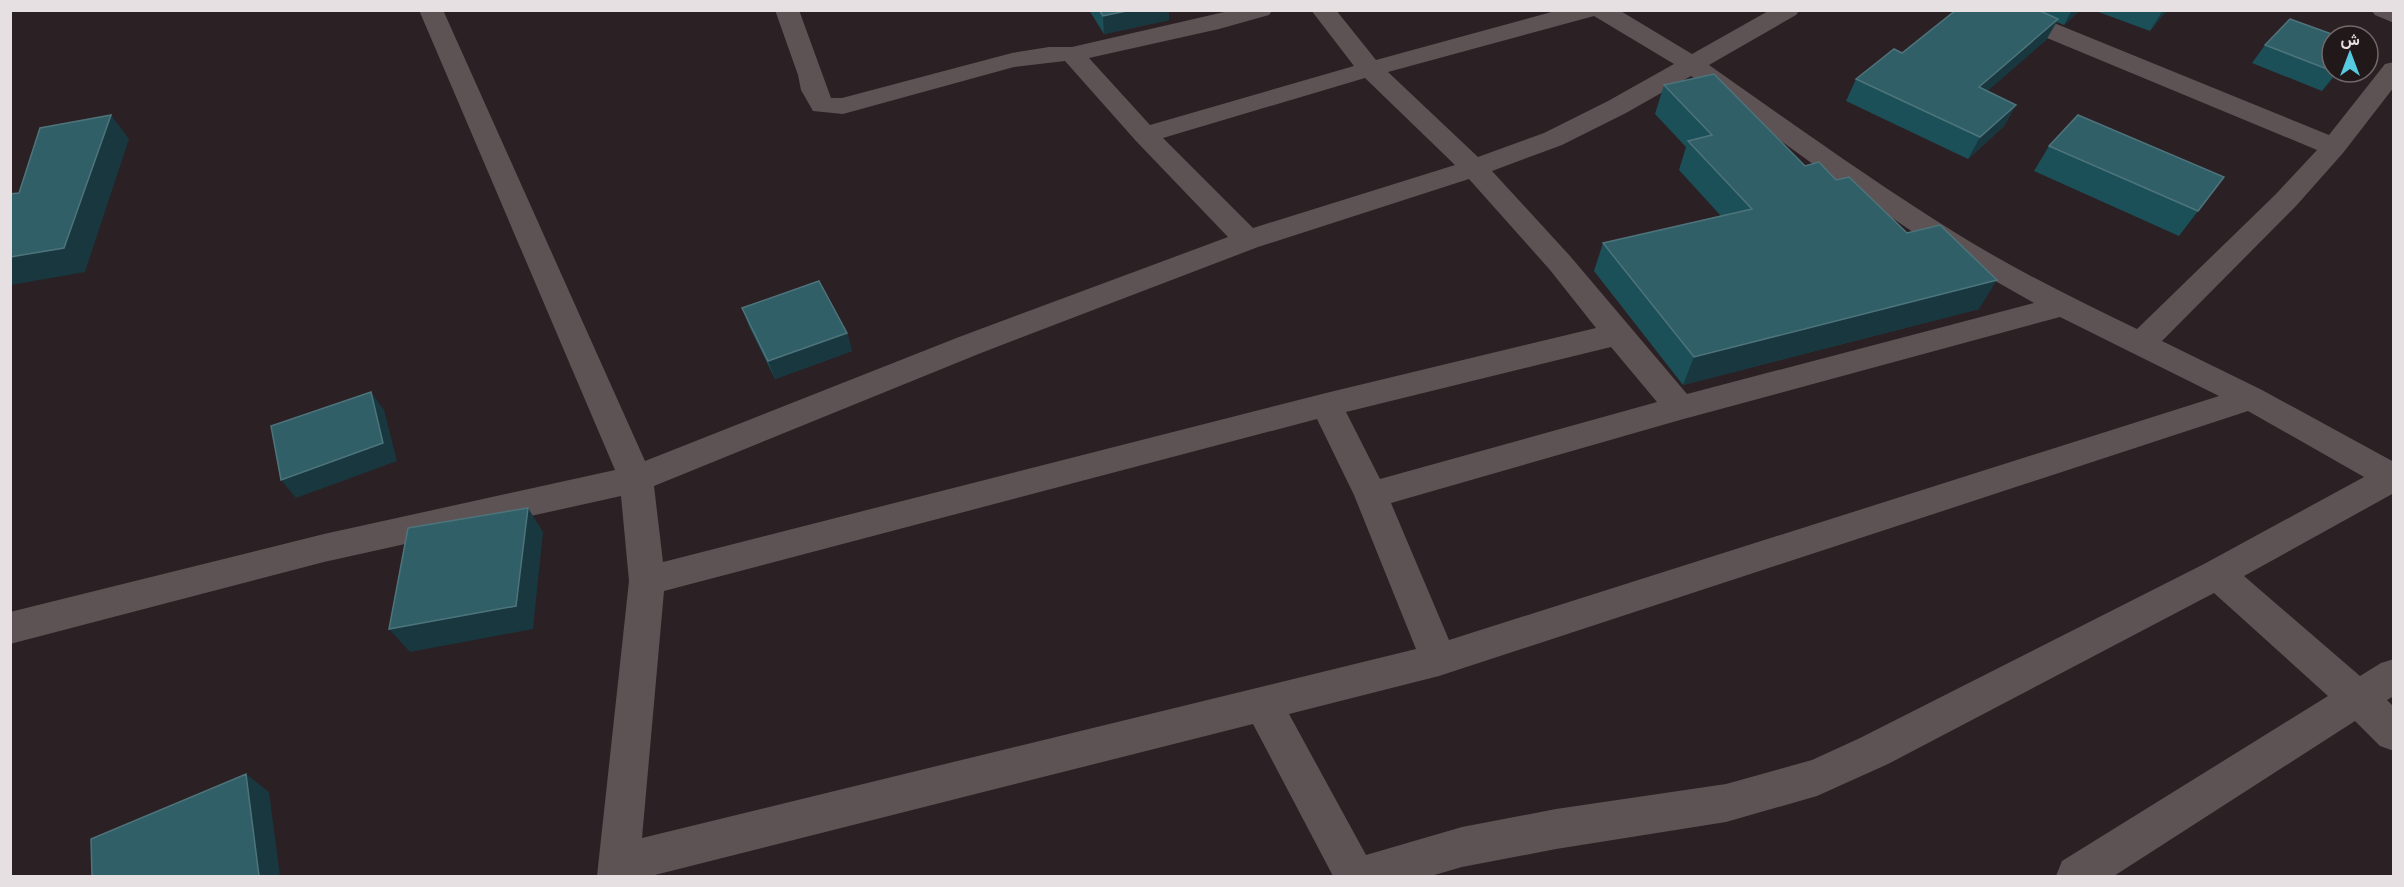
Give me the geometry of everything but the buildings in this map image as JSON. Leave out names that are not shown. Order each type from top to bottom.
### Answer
[{"type":"street","points":[[431,10],[636,479],[647,581],[619,870],[1439,660],[2251,398]]},
{"type":"street","points":[[787,10],[811,75],[814,90],[822,105],[828,107],[843,106],[1012,60],[1049,54],[1072,54],[1214,16],[1261,10]]},
{"type":"street","points":[[1323,10],[1370,69],[1474,168],[1560,263],[1680,408]]},
{"type":"street","points":[[1145,135],[1370,69],[1588,10]]},
{"type":"street","points":[[1601,10],[1692,65],[1827,161],[1942,238],[2063,306],[2251,398],[2393,478]]},
{"type":"street","points":[[10,628],[324,548],[636,479],[970,345],[1248,240],[1474,168],[1553,139],[1617,107],[1788,10]]},
{"type":"street","points":[[2383,10],[2394,16]]},
{"type":"street","points":[[2012,15],[2334,147]]},
{"type":"street","points":[[1072,54],[1145,135],[1248,240]]},
{"type":"street","points":[[2140,344],[2286,200],[2334,147],[2394,69]]},
{"type":"street","points":[[1371,495],[1680,408],[2063,306]]},
{"type":"street","points":[[647,581],[1326,405],[1618,334]]},
{"type":"street","points":[[1326,405],[1371,495],[1439,660]]},
{"type":"street","points":[[1366,876],[1462,848],[1556,829],[1726,803],[1817,777],[1874,751],[2217,574],[2393,478]]},
{"type":"street","points":[[2217,574],[2358,698],[2394,733]]},
{"type":"street","points":[[2077,876],[2394,675]]},
{"type":"street","points":[[1263,704],[1355,876]]}]
